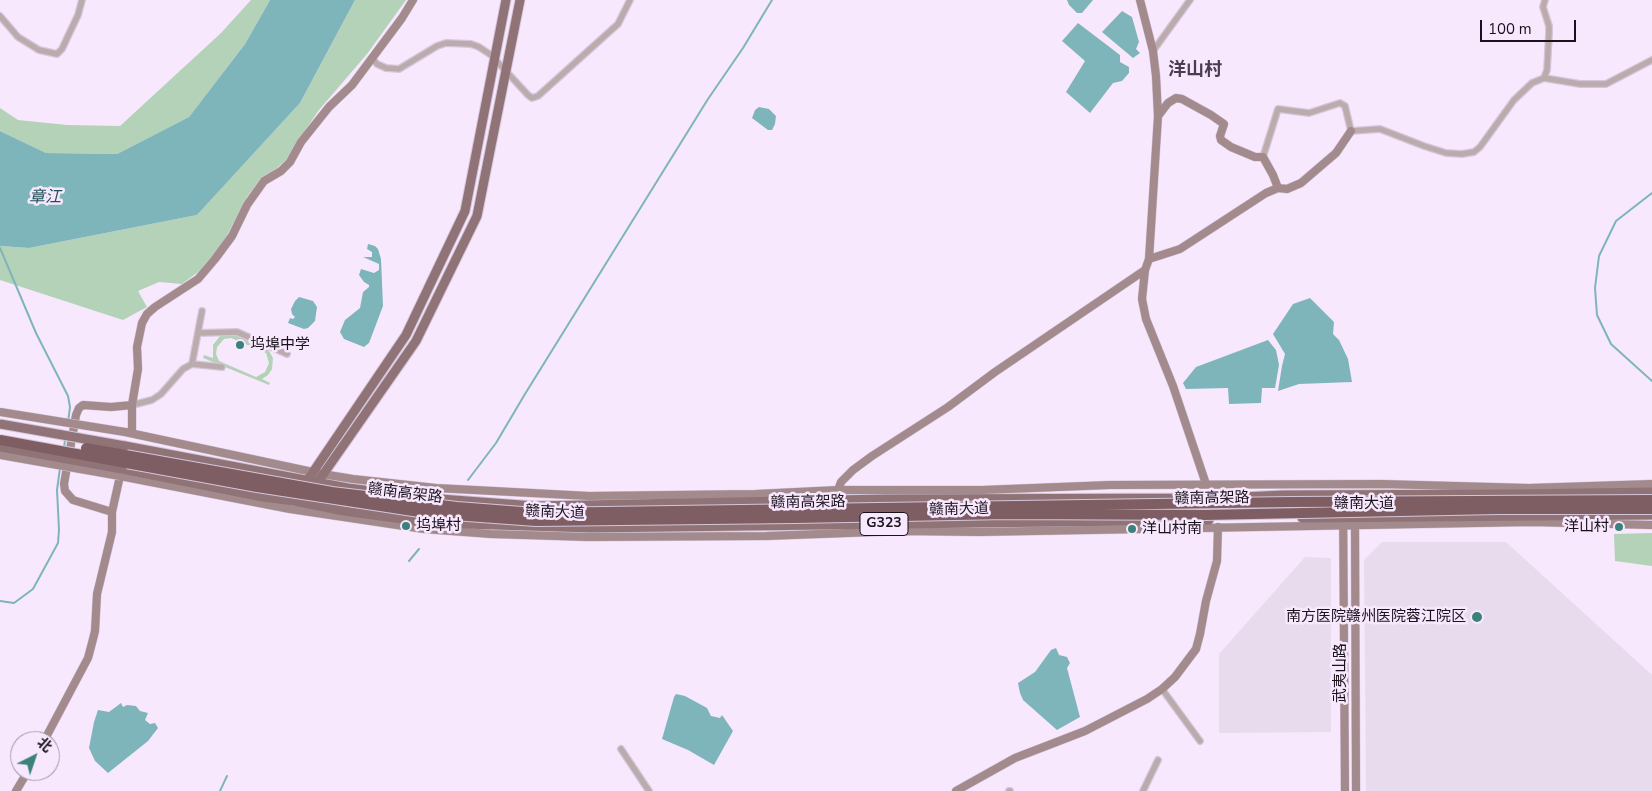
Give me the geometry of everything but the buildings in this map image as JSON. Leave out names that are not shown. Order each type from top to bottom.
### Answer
[{"type":"highway","name":"赣南高架路","points":[[0,433],[332,492],[457,507],[535,513],[1292,502],[1652,500]]},
{"type":"highway","name":"赣南高架路","points":[[0,440],[256,488],[426,513],[536,521],[1008,514],[1204,515],[1440,510],[1652,509]]},
{"type":"main road","points":[[292,505],[309,476],[406,335],[465,211],[506,0]]},
{"type":"main road","points":[[304,507],[319,478],[416,341],[477,216],[520,0]]},
{"type":"main road","name":"赣南大道","points":[[0,424],[268,472],[309,476],[348,488],[427,498],[535,506],[885,499],[1220,498],[1343,494],[1652,492]]},
{"type":"main road","name":"赣南大道","points":[[0,448],[263,497],[292,505],[432,523],[581,528],[956,523],[1219,523],[1284,518],[1355,521],[1518,516],[1652,515]]},
{"type":"main road","points":[[263,497],[268,472]]},
{"type":"main road","points":[[344,511],[348,488]]},
{"type":"main road","points":[[1578,492],[1578,515]]},
{"type":"main road","points":[[1517,494],[1518,516]]},
{"type":"main road","points":[[1283,495],[1284,518]]},
{"type":"main road","points":[[1219,523],[1220,498]]},
{"type":"main road","points":[[885,499],[887,524]]},
{"type":"main road","points":[[955,500],[956,523]]},
{"type":"street","points":[[0,16],[18,37],[39,50],[56,54],[62,49],[82,0]]},
{"type":"street","points":[[128,433],[138,369],[137,346],[142,323],[147,314],[198,279],[216,259],[232,236],[248,205],[264,181],[281,171],[290,162],[301,142],[352,85],[412,0]]},
{"type":"street","points":[[372,58],[377,64],[386,68],[399,69],[437,46],[446,43],[471,44],[479,46],[494,58],[532,98],[538,96],[618,24],[630,0]]},
{"type":"street","points":[[1140,0],[1153,51],[1158,116],[1149,259],[1145,270],[1142,299],[1146,319],[1173,386],[1206,484]]},
{"type":"street","points":[[1153,51],[1190,0]]},
{"type":"street","points":[[1544,78],[1547,70],[1549,34],[1549,26],[1543,7],[1545,0]]},
{"type":"street","points":[[1351,131],[1380,129],[1424,146],[1454,154],[1470,154],[1480,147],[1499,118],[1532,83],[1544,78],[1580,84],[1606,84],[1652,60]]},
{"type":"street","points":[[1158,116],[1172,100],[1176,98],[1182,99],[1224,124],[1220,136],[1221,140],[1226,144],[1255,157],[1263,157]]},
{"type":"street","points":[[1149,259],[1180,249],[1266,193],[1278,188],[1287,189],[1301,183],[1336,153],[1351,131],[1343,103],[1332,104],[1309,113],[1278,109],[1263,157],[1278,188]]},
{"type":"street","points":[[838,490],[841,482],[872,456],[948,407],[995,372],[1145,270]]},
{"type":"street","points":[[192,364],[202,311]]},
{"type":"street","points":[[198,333],[238,332],[287,354]]},
{"type":"street","points":[[112,512],[73,500],[65,491],[65,475],[79,408],[88,405],[110,407],[132,405],[152,400],[162,394],[183,369],[192,364],[222,367]]},
{"type":"street","points":[[0,412],[128,433],[309,476]]},
{"type":"street","points":[[0,455],[121,472],[292,505]]},
{"type":"street","points":[[49,731],[88,658],[95,631],[97,594],[112,532],[112,512],[121,472]]},
{"type":"street","points":[[319,478],[436,488],[589,496],[756,494],[838,490],[982,490],[1110,485],[1381,484],[1529,488],[1652,484]]},
{"type":"street","name":"武夷山路","points":[[1343,494],[1345,791]]},
{"type":"street","name":"武夷山路","points":[[1354,494],[1356,791]]},
{"type":"street","points":[[304,507],[424,529],[491,534],[588,537],[766,536],[902,531],[978,532],[1219,523],[1344,521]]},
{"type":"street","points":[[1355,521],[1566,522],[1652,525]]},
{"type":"street","points":[[956,791],[1015,758],[1085,731],[1147,699],[1175,677],[1196,649],[1217,561],[1219,523]]},
{"type":"street","points":[[1162,689],[1200,740]]},
{"type":"street","points":[[621,749],[649,791]]},
{"type":"street","points":[[1143,791],[1158,760]]},
{"type":"shaded area","points":[[251,0],[270,0],[245,44],[189,117],[117,154],[46,153],[0,131],[0,108],[18,120],[67,125],[120,126],[221,33]]},
{"type":"shaded area","points":[[355,0],[406,0],[367,54],[319,110],[288,158],[261,178],[247,197],[223,243],[202,269],[182,284],[159,282],[138,291],[147,307],[123,320],[0,280],[0,246],[29,248],[197,215],[300,103]]},
{"type":"shaded area","points":[[234,333],[264,346],[269,351],[273,358],[272,369],[262,379],[270,383],[269,385],[203,358],[204,355],[213,358],[213,345],[220,336]],"holes":[[[231,338],[266,353],[269,363],[265,372],[256,377],[219,361],[216,354],[217,347],[224,339]]]},
{"type":"shaded area","points":[[1652,533],[1652,566],[1615,561],[1614,534]]},
{"type":"shaded area","name":"南方医院赣州医院蓉江院区","points":[[1382,542],[1506,542],[1652,675],[1652,791],[1366,791],[1364,560]]},
{"type":"shaded area","name":"南方医院赣州医院蓉江院区","points":[[1305,557],[1331,558],[1331,732],[1219,733],[1219,654]]},
{"type":"water","name":"章江","points":[[270,0],[355,0],[300,103],[197,215],[29,248],[0,246],[0,131],[46,153],[117,154],[189,117],[245,44]]},
{"type":"water","points":[[1067,0],[1093,0],[1082,13],[1077,13]]},
{"type":"water","points":[[1122,11],[1132,17],[1139,42],[1136,49],[1140,53],[1133,58],[1102,32]]},
{"type":"water","points":[[1078,23],[1120,55],[1120,62],[1129,67],[1129,73],[1122,81],[1113,83],[1090,113],[1066,92],[1085,61],[1062,41]]},
{"type":"water","points":[[759,107],[769,109],[776,116],[772,130],[768,130],[752,118],[755,110]]},
{"type":"water","points":[[368,244],[378,249],[381,259],[383,306],[369,343],[364,347],[344,339],[340,332],[345,320],[360,308],[363,292],[369,287],[359,275],[361,269],[374,273],[379,270],[379,264],[363,257],[372,257],[372,252],[367,249]]},
{"type":"water","points":[[299,297],[313,301],[317,307],[315,321],[308,328],[304,329],[288,323],[290,318],[293,319],[295,317],[291,309]]},
{"type":"water","points":[[1310,298],[1334,322],[1333,334],[1339,340],[1348,359],[1352,382],[1299,384],[1278,391],[1285,354],[1273,334],[1293,304]]},
{"type":"water","points":[[1268,340],[1276,350],[1279,365],[1275,388],[1262,388],[1261,403],[1229,404],[1228,388],[1186,389],[1183,383],[1196,367]]},
{"type":"water","points":[[1056,648],[1059,655],[1067,657],[1070,663],[1067,668],[1080,717],[1057,730],[1023,700],[1018,683],[1035,672],[1051,650]]},
{"type":"water","points":[[676,694],[685,696],[707,708],[711,716],[720,718],[722,715],[733,731],[714,765],[688,750],[662,739]]},
{"type":"water","points":[[121,703],[123,707],[127,705],[136,706],[140,711],[148,713],[145,720],[150,724],[155,723],[158,728],[148,741],[108,773],[95,761],[89,748],[98,710],[109,712]]},
{"type":"waterway","points":[[468,480],[496,443],[708,99],[743,48],[772,0]]},
{"type":"waterway","points":[[1652,193],[1616,221],[1599,256],[1595,288],[1597,315],[1611,344],[1652,381]]},
{"type":"waterway","points":[[0,248],[36,333],[68,396],[70,407],[68,422]]},
{"type":"waterway","points":[[64,449],[65,439]]},
{"type":"waterway","points":[[0,601],[14,603],[33,589],[58,543],[57,490],[60,468]]},
{"type":"waterway","points":[[409,561],[419,549]]},
{"type":"waterway","points":[[220,791],[227,776]]},
{"type":"place","name":"坞埠中学","points":[[240,345]]},
{"type":"place","name":"坞埠村","points":[[406,526]]},
{"type":"place","name":"洋山村","points":[[1619,527]]},
{"type":"place","name":"洋山村南","points":[[1132,529]]},
{"type":"place","name":"南方医院赣州医院蓉江院区","points":[[1477,617]]},
{"type":"district","name":"洋山村","points":[[1195,71]]}]
